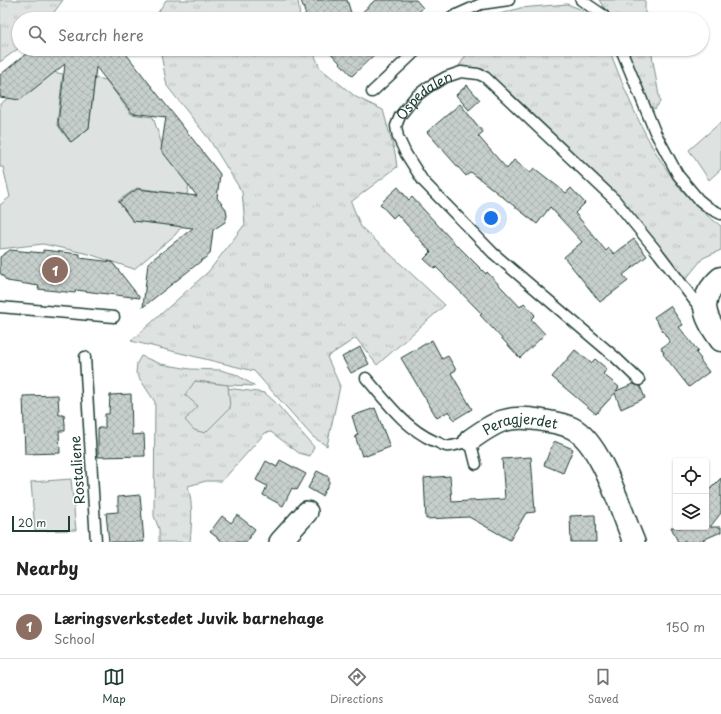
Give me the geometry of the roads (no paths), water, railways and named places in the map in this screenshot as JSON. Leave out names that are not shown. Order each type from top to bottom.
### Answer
[{"type":"street","name":"Ospedalen","points":[[721,278],[713,285],[705,297],[707,318],[721,340]]},
{"type":"street","name":"Peragjerdet","points":[[470,440],[489,426],[503,420],[524,417],[556,423],[573,429],[584,437],[598,456],[634,542]]},
{"type":"street","points":[[280,542],[307,512]]},
{"type":"lane","points":[[463,12],[481,4],[509,0]]},
{"type":"lane","points":[[581,0],[599,12]]},
{"type":"lane","points":[[372,92],[411,56]]},
{"type":"lane","points":[[624,56],[654,132],[678,175],[698,199],[709,208],[721,214]]},
{"type":"lane","name":"Ospedalen","points":[[638,380],[615,357],[493,253],[423,181],[406,154],[398,137],[396,126],[400,116],[415,97],[428,87],[446,77],[461,72],[478,74],[485,77],[615,200],[659,254],[707,318]]},
{"type":"lane","points":[[0,307],[114,318]]},
{"type":"lane","name":"Rostaliene","points":[[85,357],[86,396],[96,542]]},
{"type":"lane","name":"Peragjerdet","points":[[366,378],[390,406],[410,426],[430,439],[446,446],[461,444],[470,440]]},
{"type":"lane","points":[[470,440],[476,464]]},
{"type":"place","name":"Læringsverkstedet Juvik barnehage","points":[[55,270]]}]
